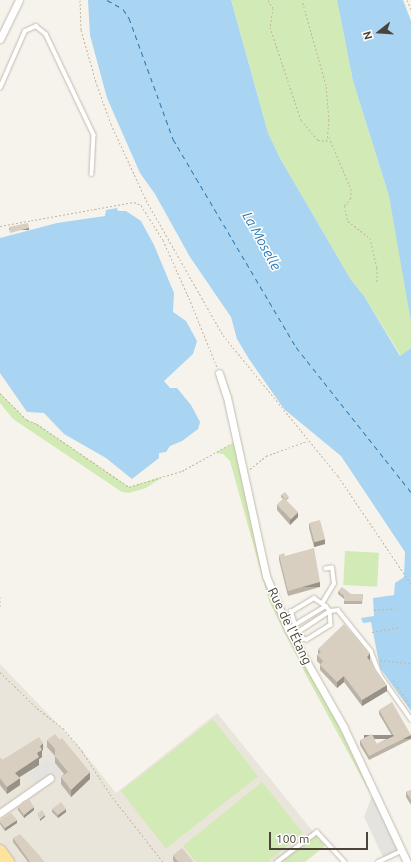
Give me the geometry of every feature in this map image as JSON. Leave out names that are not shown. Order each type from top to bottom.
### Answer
[{"type":"main road","points":[[0,851],[8,862]]},
{"type":"street","points":[[0,39],[19,0]]},
{"type":"street","name":"Rue de l'Étang","points":[[219,373],[236,441],[266,576],[343,726],[407,862]]},
{"type":"street","points":[[0,813],[50,778]]},
{"type":"lane","points":[[0,88],[26,31],[36,26],[46,34],[94,135],[92,174]]},
{"type":"lane","points":[[293,630],[324,604],[334,584],[332,568],[326,569]]},
{"type":"lane","points":[[314,598],[324,604],[330,611],[331,625],[313,636],[303,639],[293,630],[291,612],[314,598]]},
{"type":"lane","points":[[293,630],[330,611],[338,610],[371,651],[380,675],[411,719]]},
{"type":"lane","points":[[277,862],[317,832],[345,862]]},
{"type":"lane","points":[[378,862],[402,851]]},
{"type":"path","points":[[80,0],[81,30],[97,85],[111,124],[146,200],[223,335],[307,441],[338,476],[411,584]]},
{"type":"path","points":[[268,0],[273,8],[270,27],[301,120],[318,140],[327,141],[329,136]]},
{"type":"path","points":[[302,0],[326,85],[329,136],[351,189],[351,198],[344,206],[348,221],[370,238],[377,268],[377,283]]},
{"type":"path","points":[[407,0],[411,9]]},
{"type":"path","points":[[0,226],[134,202],[142,205],[163,240],[190,298],[219,373]]},
{"type":"path","points":[[0,393],[27,420],[37,424],[129,487],[182,471],[236,441]]},
{"type":"path","points":[[243,475],[266,456],[307,441]]},
{"type":"path","points":[[0,598],[0,606]]},
{"type":"path","points":[[374,610],[395,608]]},
{"type":"path","points":[[372,632],[401,628]]},
{"type":"path","points":[[377,660],[411,663]]},
{"type":"path","points":[[0,672],[37,708],[63,728],[94,765],[110,794],[163,862]]},
{"type":"path","points":[[393,680],[411,707]]},
{"type":"shaded area","points":[[0,664],[77,744],[116,793],[217,713],[315,834],[281,862],[0,862]]},
{"type":"shaded area","points":[[50,757],[63,774],[55,780],[51,774],[37,785],[28,774]]},
{"type":"shaded area","points":[[374,791],[402,851],[384,859],[364,817]]},
{"type":"green space","points":[[231,0],[337,0],[353,81],[389,196],[400,253],[411,322],[411,348],[401,356],[364,296],[351,280],[281,160],[268,133]]},
{"type":"green space","points":[[0,393],[27,420],[37,424],[129,487],[164,476],[146,488],[129,493],[122,492],[13,419],[0,403]]},
{"type":"green space","points":[[236,441],[266,576],[288,629],[374,791],[370,793],[306,675],[269,601],[230,461],[223,454],[215,453]]},
{"type":"green space","points":[[345,551],[379,553],[377,587],[343,585]]},
{"type":"green space","points":[[213,719],[258,777],[166,849],[121,791]]},
{"type":"green space","points":[[262,782],[303,833],[267,862],[196,862],[183,846]]},
{"type":"green space","points":[[315,834],[325,846],[305,862],[281,862]]},
{"type":"water","name":"La Moselle","points":[[88,0],[231,0],[268,133],[281,160],[351,280],[364,296],[400,356],[411,348],[411,711],[380,668],[371,622],[363,623],[361,618],[374,616],[373,598],[394,595],[395,583],[404,577],[405,552],[341,456],[284,409],[249,359],[237,339],[231,317],[190,257],[155,194],[140,173],[107,98],[90,35]]},
{"type":"water","points":[[337,0],[403,0],[411,21],[411,322],[389,196],[353,81]]},
{"type":"water","points":[[117,208],[118,211],[126,211],[141,221],[154,245],[174,293],[173,312],[186,321],[197,341],[193,354],[164,381],[170,388],[177,388],[191,405],[200,422],[198,429],[182,441],[170,446],[166,452],[159,453],[159,458],[132,479],[106,458],[64,434],[44,413],[27,412],[0,373],[0,238],[57,223],[105,216],[106,210]]},
{"type":"building","points":[[28,223],[29,228],[10,233],[9,227]]},
{"type":"building","points":[[285,492],[289,497],[285,499],[281,495]]},
{"type":"building","points":[[284,498],[298,512],[291,519],[277,505]]},
{"type":"building","points":[[320,520],[325,539],[315,542],[309,523]]},
{"type":"building","points":[[314,548],[320,582],[288,591],[279,555],[284,553],[285,556]]},
{"type":"building","points":[[342,587],[351,594],[363,594],[362,601],[344,601],[344,596],[338,591]]},
{"type":"building","points":[[344,624],[370,653],[367,657],[387,685],[362,700],[344,676],[337,682],[320,665],[323,661],[317,655],[321,652],[318,649]]},
{"type":"building","points":[[392,702],[411,735],[369,756],[360,740],[372,734],[377,744],[394,736],[379,710]]},
{"type":"building","points":[[55,734],[60,740],[62,738],[90,772],[71,790],[61,777],[68,772],[55,756],[55,749],[47,740]]},
{"type":"building","points":[[39,737],[43,743],[40,746],[42,750],[37,753],[39,757],[15,773],[20,778],[7,787],[0,778],[0,758],[2,760]]},
{"type":"building","points":[[411,790],[411,800],[406,792]]},
{"type":"building","points":[[29,799],[34,807],[24,815],[18,807],[23,801]]},
{"type":"building","points":[[61,802],[66,809],[58,815],[52,809]]},
{"type":"building","points":[[42,810],[45,815],[40,819],[37,814]]},
{"type":"building","points":[[11,813],[17,820],[5,828],[0,820]]},
{"type":"building","points":[[20,834],[44,862],[30,862],[13,838]]},
{"type":"building","points":[[182,848],[193,861],[192,862],[178,862],[173,855]]},
{"type":"ferry route","points":[[107,0],[123,9],[129,18],[173,139],[296,347],[411,492]]}]
